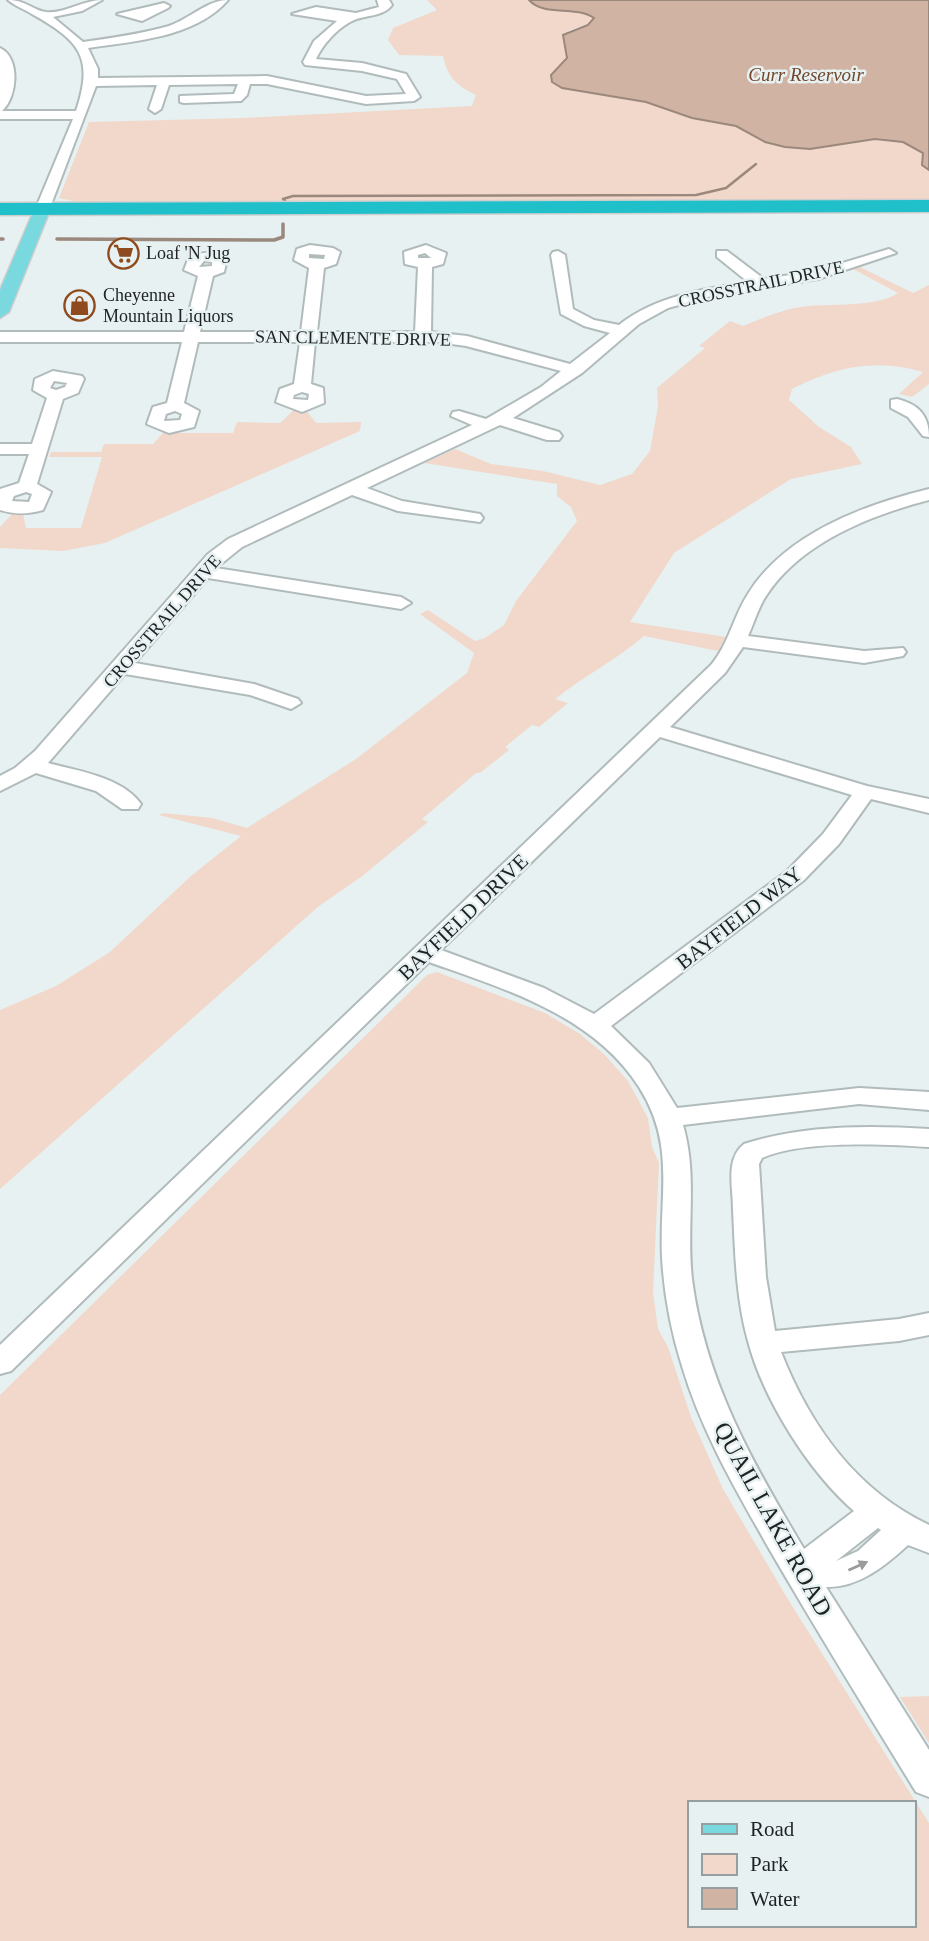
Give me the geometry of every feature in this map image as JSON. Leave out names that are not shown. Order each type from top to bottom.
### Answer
[{"type":"highway","points":[[0,218],[41,214],[929,206]]},
{"type":"highway","points":[[0,209],[41,214],[929,216]]},
{"type":"main road","points":[[0,312],[41,214]]},
{"type":"street","points":[[14,0],[41,15],[80,46],[92,67],[92,82],[41,214]]},
{"type":"street","points":[[41,15],[85,0]]},
{"type":"street","points":[[41,15],[78,9],[96,0]]},
{"type":"street","points":[[139,0],[160,8],[177,0]]},
{"type":"street","points":[[80,46],[169,28],[205,13],[222,0]]},
{"type":"street","points":[[299,66],[318,43],[351,18],[383,9],[386,5],[383,0]]},
{"type":"street","points":[[0,52],[8,85],[0,107]]},
{"type":"street","points":[[92,82],[284,81],[366,100],[414,97],[402,78],[362,67],[299,66],[259,80]]},
{"type":"street","points":[[164,82],[157,104],[237,97],[241,95],[245,81]]},
{"type":"street","points":[[0,114],[79,115]]},
{"type":"street","name":"CROSSTRAIL DRIVE","points":[[0,784],[33,765],[203,572],[235,543],[494,422],[576,370],[643,316],[674,301],[831,272],[889,253]]},
{"type":"street","points":[[722,254],[761,284]]},
{"type":"street","points":[[558,256],[566,311],[580,321],[623,331]]},
{"type":"street","points":[[423,336],[425,264]]},
{"type":"street","points":[[302,387],[317,265]]},
{"type":"street","points":[[175,407],[206,273]]},
{"type":"street","name":"SAN CLEMENTE DRIVE","points":[[0,337],[423,336],[467,341],[576,370]]},
{"type":"street","points":[[27,486],[56,396]]},
{"type":"street","points":[[897,404],[914,413],[929,432]]},
{"type":"street","points":[[459,416],[553,436]]},
{"type":"street","points":[[0,449],[37,449]]},
{"type":"street","points":[[352,489],[398,506],[474,518]]},
{"type":"street","name":"BAYFIELD DRIVE","points":[[0,1363],[658,730],[725,662],[757,593],[771,577],[801,552],[877,509],[929,494]]},
{"type":"street","points":[[203,572],[401,603]]},
{"type":"street","points":[[736,640],[864,657],[896,653]]},
{"type":"street","points":[[122,667],[254,690],[290,703]]},
{"type":"street","points":[[658,730],[865,792],[891,795],[929,806]]},
{"type":"street","points":[[33,765],[104,786],[130,804]]},
{"type":"street","points":[[865,792],[883,803],[929,816]]},
{"type":"street","name":"BAYFIELD WAY","points":[[595,1026],[795,876],[831,839],[865,792]]},
{"type":"street","name":"QUAIL LAKE ROAD","points":[[426,953],[528,991],[595,1026],[647,1080],[668,1118],[678,1163],[675,1225],[679,1286],[695,1357],[720,1427],[800,1572],[929,1781]]},
{"type":"street","points":[[668,1118],[859,1096],[929,1101]]},
{"type":"street","points":[[781,1105],[799,1142]]},
{"type":"street","points":[[917,1534],[877,1511],[848,1489],[822,1460],[779,1384],[763,1343],[754,1296],[745,1164],[747,1156],[754,1150],[799,1142],[883,1135],[929,1138]]},
{"type":"street","points":[[763,1343],[899,1330],[929,1324]]},
{"type":"street","points":[[800,1572],[828,1546],[845,1538],[877,1511]]},
{"type":"street","points":[[800,1572],[838,1574],[917,1534]]},
{"type":"green space","points":[[427,0],[529,0],[545,8],[583,12],[594,18],[594,22],[568,31],[564,44],[569,51],[561,66],[562,88],[646,102],[692,118],[736,126],[749,133],[833,146],[866,139],[893,140],[910,145],[923,153],[925,168],[929,170],[929,203],[93,205],[59,198],[89,122],[244,118],[472,106],[476,95],[454,80],[447,70],[443,56],[399,55],[388,40],[393,28],[437,10]]},
{"type":"green space","points":[[860,267],[913,293],[929,285],[929,384],[912,397],[899,394],[923,372],[872,365],[840,370],[792,389],[789,400],[819,427],[851,447],[862,464],[791,479],[674,553],[630,622],[726,637],[718,651],[644,636],[555,699],[568,703],[539,727],[532,725],[505,747],[509,750],[480,773],[476,773],[422,819],[428,822],[361,877],[319,906],[0,1189],[0,1010],[56,986],[110,952],[191,876],[241,836],[159,815],[163,813],[212,818],[247,828],[356,759],[467,673],[474,653],[420,614],[428,610],[475,641],[485,638],[504,625],[516,601],[577,521],[571,507],[557,496],[557,484],[424,463],[455,449],[491,464],[543,471],[600,485],[632,474],[650,451],[658,406],[657,388],[705,348],[699,346],[730,321],[743,326],[790,309],[875,302],[898,293],[853,269]]},
{"type":"green space","points":[[295,409],[306,410],[316,423],[361,422],[360,431],[105,543],[63,551],[0,548],[0,527],[12,514],[23,514],[26,528],[81,528],[102,457],[49,457],[51,452],[101,452],[104,444],[153,444],[163,433],[233,433],[237,422],[280,423]]},
{"type":"green space","points":[[437,972],[545,1013],[580,1034],[605,1055],[628,1081],[648,1118],[652,1147],[659,1163],[653,1292],[658,1329],[668,1347],[691,1417],[723,1489],[789,1601],[929,1823],[929,1941],[0,1941],[0,1395],[427,975]]},
{"type":"green space","points":[[929,1696],[929,1743],[900,1697]]},
{"type":"water","name":"Curr Reservoir","points":[[529,0],[929,0],[929,170],[922,165],[923,153],[903,142],[875,139],[810,149],[785,147],[765,142],[736,126],[692,118],[646,102],[562,88],[552,82],[551,75],[567,58],[563,35],[588,25],[594,18],[578,12],[543,8]]},
{"type":"waterway","points":[[288,204],[283,199],[293,196],[696,195],[726,188],[756,164]]},
{"type":"waterway","points":[[57,239],[274,240],[283,237],[283,224]]},
{"type":"place","name":"Loaf 'N Jug","points":[[123,253]]},
{"type":"place","name":"Cheyenne Mountain Liquors","points":[[80,305]]}]
